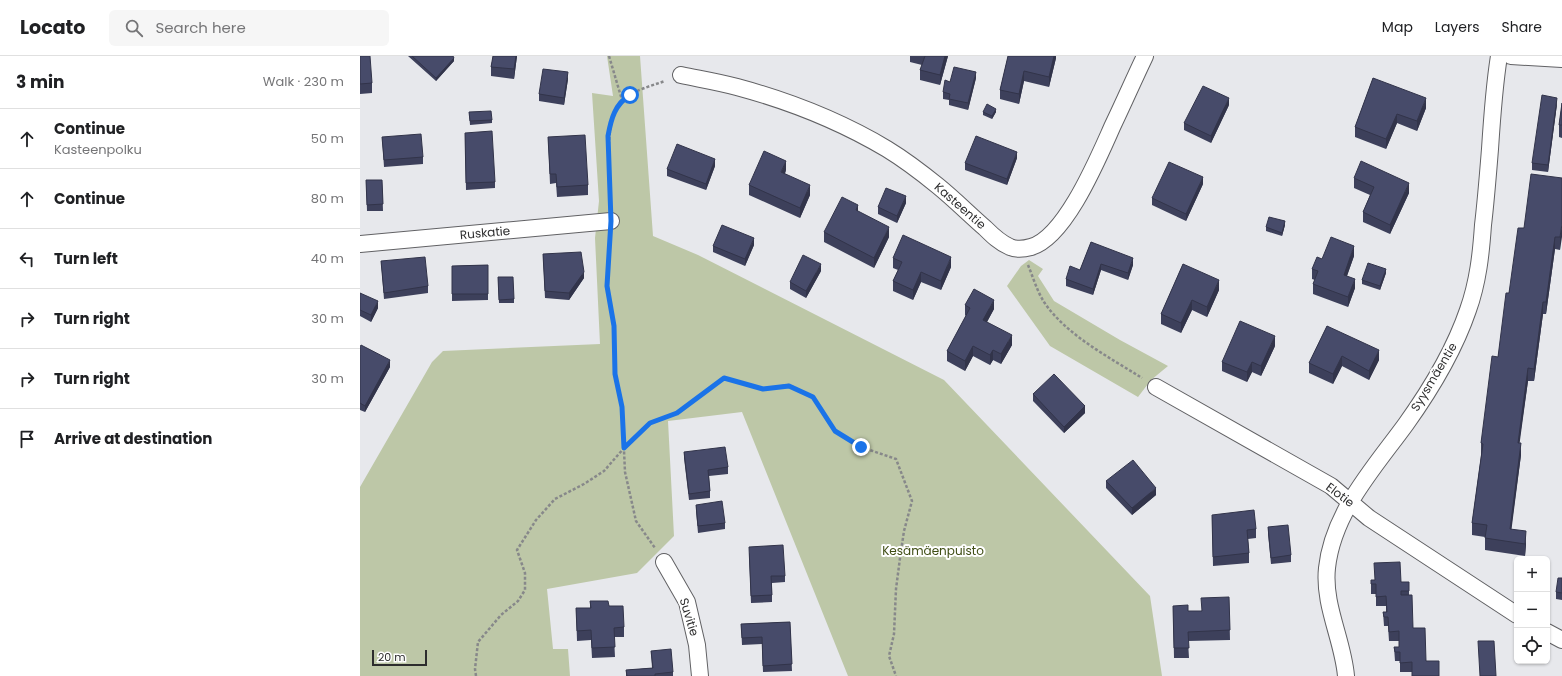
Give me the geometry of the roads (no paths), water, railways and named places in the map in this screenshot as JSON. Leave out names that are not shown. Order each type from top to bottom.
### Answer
[{"type":"street","name":"Kasteentie","points":[[682,75],[736,87],[786,102],[859,134],[888,150],[939,187],[997,239],[1010,247],[1022,249],[1033,247],[1043,241],[1069,212],[1094,166],[1145,56]]},
{"type":"street","name":"Syysmäentie","points":[[1346,676],[1330,604],[1327,570],[1329,551],[1350,501],[1425,395],[1442,367],[1468,310],[1475,287],[1480,261],[1489,170],[1495,80],[1499,56]]},
{"type":"street","points":[[1511,56],[1562,58]]},
{"type":"street","name":"Ruskatie","points":[[360,244],[611,221]]},
{"type":"street","name":"Elotie","points":[[1156,387],[1331,486],[1369,518],[1514,613]]},
{"type":"street","name":"Suvitie","points":[[664,562],[687,602],[697,645],[700,676]]},
{"type":"street","points":[[1550,634],[1562,640]]},
{"type":"park label","name":"Kesämäenpuisto","points":[[933,551]]}]
